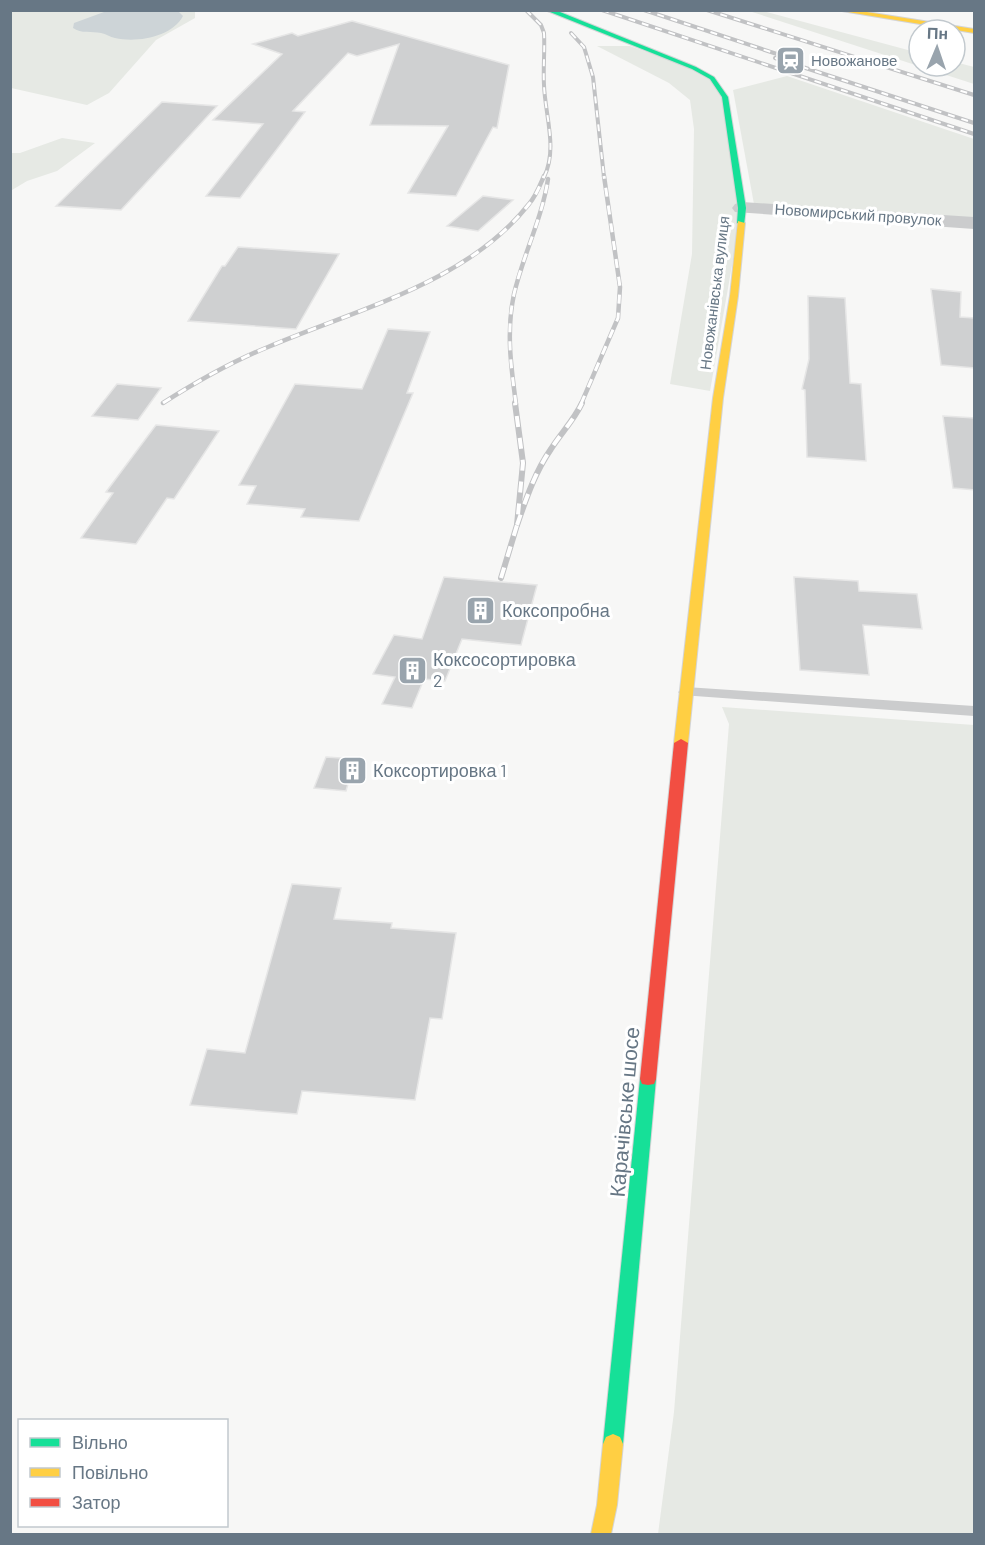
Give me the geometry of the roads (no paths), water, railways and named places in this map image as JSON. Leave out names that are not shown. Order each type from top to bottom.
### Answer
[{"type":"street","name":"Новожанівська вулиця","points":[[548,10],[693,68],[712,78],[725,97],[742,208],[734,296],[718,398],[686,692]]},
{"type":"street","points":[[840,10],[975,31]]},
{"type":"street","name":"Новомирський провулок","points":[[742,208],[975,223]]},
{"type":"street","name":"Карачівське шосе","points":[[601,1534],[610,1470],[686,692]]},
{"type":"lane","points":[[686,692],[975,711]]},
{"type":"railway","points":[[526,10],[541,25],[544,33],[544,85],[550,132],[550,155],[544,177]]},
{"type":"railway","points":[[602,10],[974,134]]},
{"type":"railway","points":[[644,10],[783,56]]},
{"type":"railway","points":[[707,10],[974,95]]},
{"type":"railway","points":[[571,33],[584,47],[593,77],[604,177]]},
{"type":"railway","points":[[775,58],[974,123]]},
{"type":"railway","points":[[163,403],[241,359],[409,291],[443,274],[475,254],[504,231],[531,201],[544,176]]},
{"type":"railway","points":[[581,404],[618,318],[620,287],[604,176]]},
{"type":"railway","points":[[516,404],[510,349],[510,322],[514,294],[548,179]]},
{"type":"railway","points":[[515,403],[523,463],[517,525]]},
{"type":"railway","points":[[517,525],[540,467],[582,403]]},
{"type":"railway","points":[[501,578],[517,525]]},
{"type":"place","name":"Новожанове","points":[[790,61]]},
{"type":"place","name":"Коксопробна","points":[[481,611]]},
{"type":"place","name":"Коксосортировка 2","points":[[412,670]]},
{"type":"place","name":"Коксортировка 1","points":[[352,771]]}]
